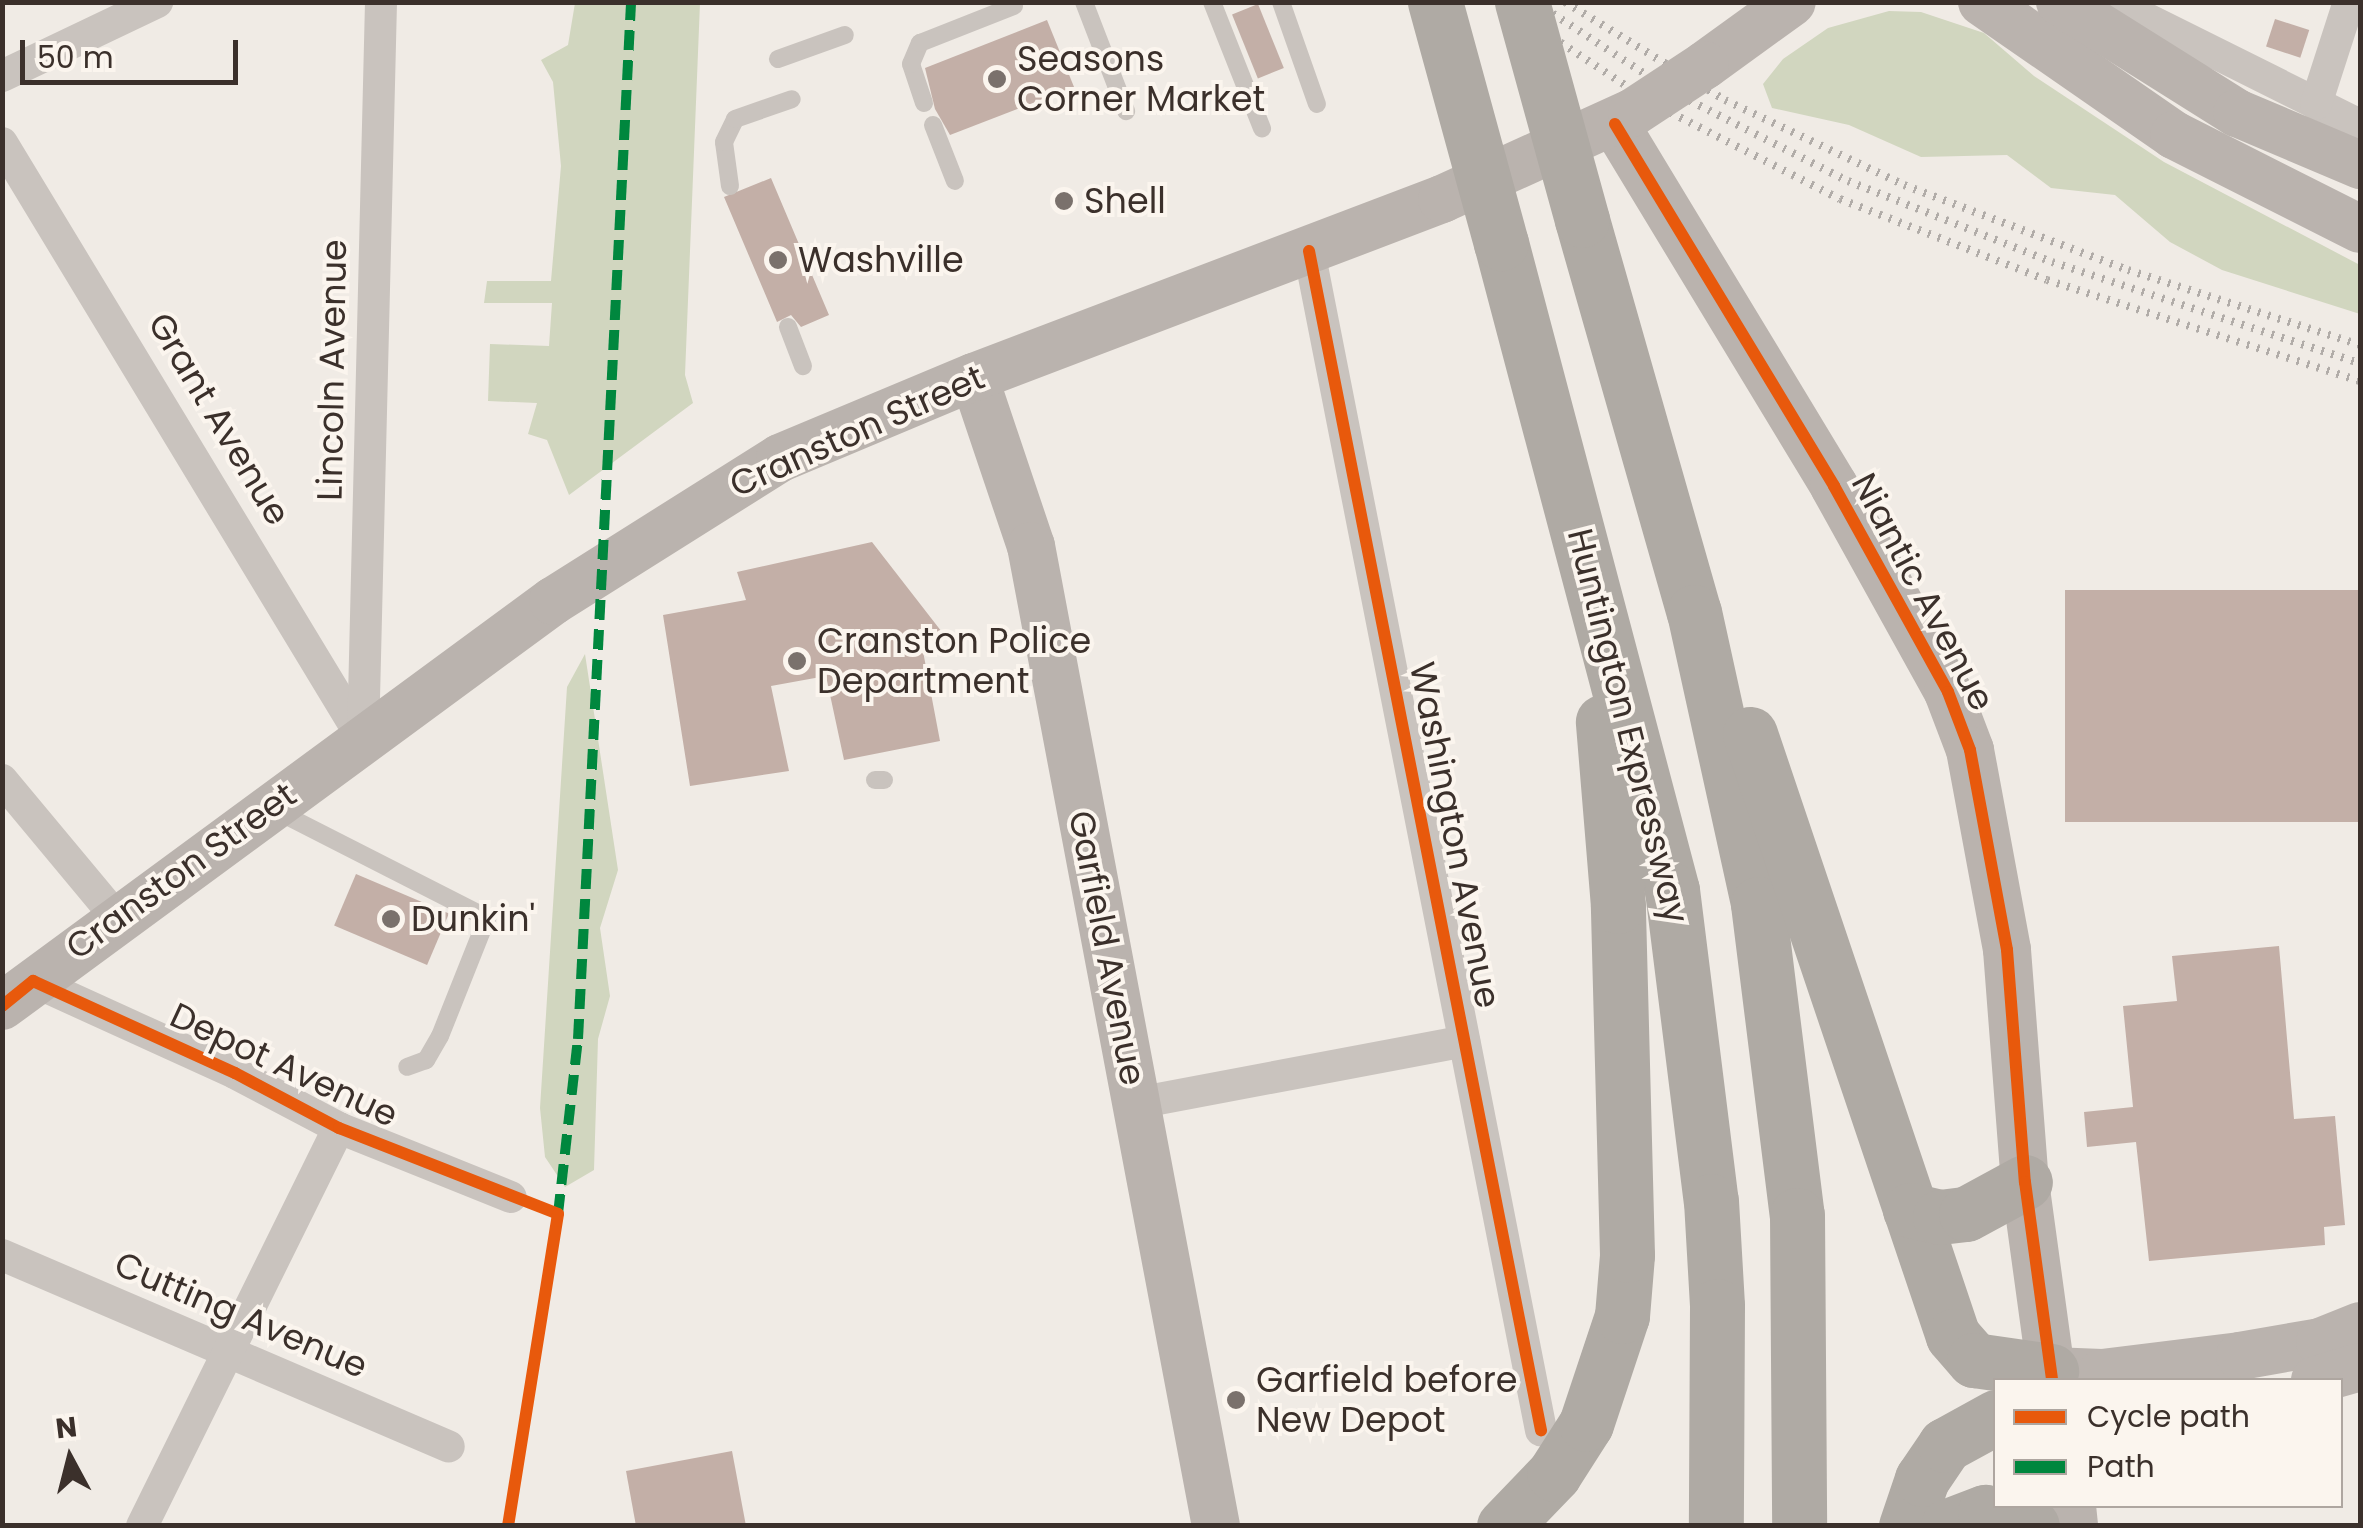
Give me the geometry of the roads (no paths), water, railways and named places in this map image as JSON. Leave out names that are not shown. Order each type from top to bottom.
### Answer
[{"type":"highway","name":"Huntington Expressway","points":[[1435,2],[1650,791],[1688,993],[1718,1306],[1716,1526]]},
{"type":"highway","points":[[1522,2],[1694,612],[1751,867],[1788,1111],[1802,1321],[1800,1526]]},
{"type":"highway","points":[[1504,1526],[1554,1474],[1586,1424],[1616,1344],[1627,1255],[1611,780],[1541,385]]},
{"type":"highway","points":[[1694,612],[1768,772],[1947,1324],[1965,1355],[2052,1376]]},
{"type":"highway","points":[[1910,1210],[1940,1217],[1966,1214],[2025,1182]]},
{"type":"highway","points":[[1906,1526],[1922,1479],[1944,1445],[1993,1418]]},
{"type":"highway","points":[[1948,1526],[1985,1512],[2032,1526]]},
{"type":"street","name":"Lincoln Avenue","points":[[363,739],[380,2]]},
{"type":"street","name":"Cranston Street","points":[[18,994],[116,917],[553,601],[718,491],[780,458],[974,376],[1309,251],[1624,118],[1706,65],[1772,12],[1824,2]]},
{"type":"street","points":[[1982,2],[2174,134],[2360,229]]},
{"type":"street","points":[[2060,2],[2237,113],[2360,166]]},
{"type":"street","points":[[2114,2],[2360,125]]},
{"type":"street","points":[[2316,104],[2349,2]]},
{"type":"street","points":[[2,76],[144,4]]},
{"type":"street","name":"Niantic Avenue","points":[[1624,118],[1922,642],[1965,735],[1984,806],[2007,950],[2025,1182],[2052,1376]]},
{"type":"street","name":"Grant Avenue","points":[[2,143],[363,739]]},
{"type":"street","name":"Washington Avenue","points":[[1309,251],[1541,1430]]},
{"type":"street","name":"Garfield Avenue","points":[[974,376],[1031,546],[1216,1526]]},
{"type":"street","points":[[2,780],[116,917]]},
{"type":"street","name":"Depot Avenue","points":[[18,994],[235,1073],[339,1128],[511,1197]]},
{"type":"street","points":[[1137,1103],[1464,1041]]},
{"type":"street","points":[[142,1526],[339,1128]]},
{"type":"street","name":"Cutting Avenue","points":[[2,1254],[449,1447]]},
{"type":"street","points":[[2309,1369],[2360,1326]]},
{"type":"street","points":[[2052,1376],[2360,1367]]},
{"type":"street","points":[[2309,1369],[2360,1376]]},
{"type":"lane","points":[[1084,2],[1126,110]]},
{"type":"lane","points":[[1212,2],[1262,128]]},
{"type":"lane","points":[[1281,2],[1317,104]]},
{"type":"lane","points":[[924,103],[910,64],[913,51],[1014,6]]},
{"type":"lane","points":[[778,59],[845,34]]},
{"type":"lane","points":[[730,186],[724,142],[735,119],[792,99]]},
{"type":"lane","points":[[932,125],[955,180]]},
{"type":"lane","points":[[788,327],[803,366]]},
{"type":"lane","points":[[268,806],[487,918],[440,1036],[426,1060],[406,1067]]},
{"type":"railway","points":[[1499,2],[1652,103],[1840,199],[2047,280],[2360,381]]},
{"type":"railway","points":[[1535,2],[1671,91],[1848,181],[2052,262],[2360,363]]},
{"type":"railway","points":[[1565,2],[1725,100],[1904,185],[2128,270],[2360,345]]},
{"type":"place","name":"Seasons Corner Market","points":[[997,79]]},
{"type":"place","name":"Shell","points":[[1064,201]]},
{"type":"place","name":"Washville","points":[[778,260]]},
{"type":"place","name":"Cranston Police Department","points":[[797,661]]},
{"type":"place","name":"Dunkin'","points":[[391,919]]},
{"type":"place","name":"Garfield before New Depot","points":[[1236,1400]]}]
